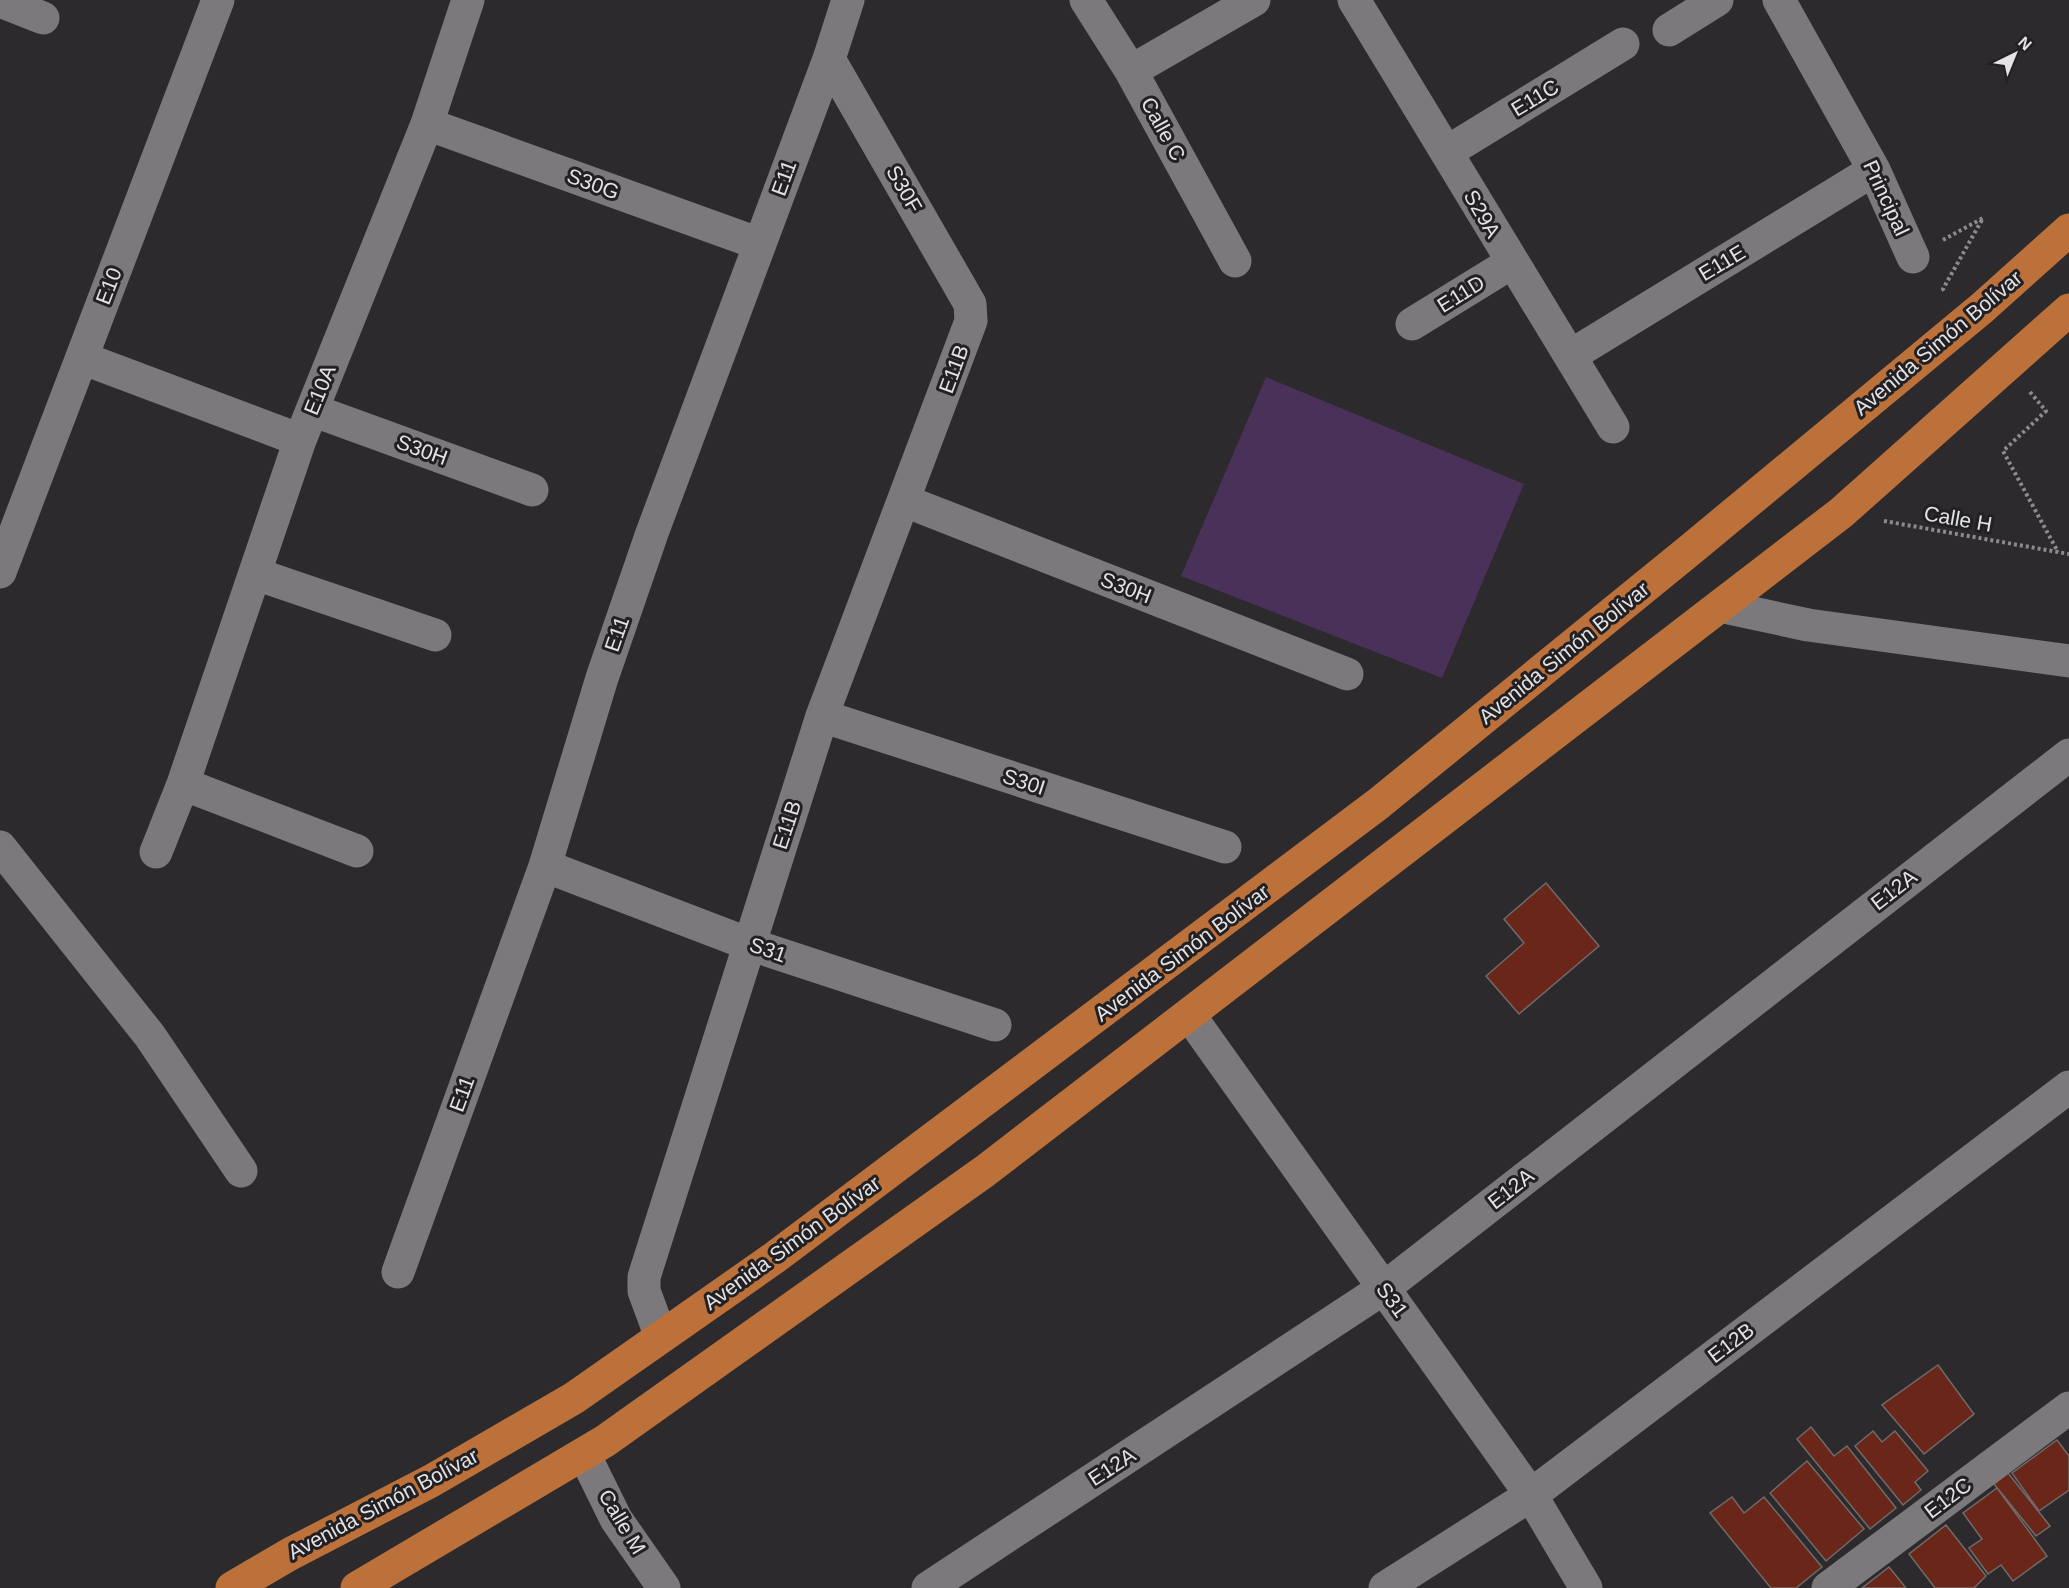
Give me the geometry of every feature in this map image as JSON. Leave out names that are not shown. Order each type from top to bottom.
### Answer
[{"type":"highway","name":"Avenida Simón Bolívar","points":[[231,1588],[290,1554],[431,1481],[574,1398],[793,1244],[1378,804],[1973,316],[2069,230]]},
{"type":"highway","points":[[357,1588],[584,1454],[657,1405],[965,1185],[1190,1016],[1841,513],[2069,310]]},
{"type":"street","name":"E10","points":[[0,572],[218,0]]},
{"type":"street","name":"E10A","points":[[156,852],[183,784],[300,440],[427,124],[468,0]]},
{"type":"street","name":"E11","points":[[398,1272],[545,866],[602,678],[652,533],[829,59],[848,0]]},
{"type":"street","name":"Calle C","points":[[1086,0],[1131,71],[1235,261]]},
{"type":"street","points":[[1131,71],[1254,0]]},
{"type":"street","name":"S29A","points":[[1354,0],[1510,263],[1613,428]]},
{"type":"street","points":[[1669,30],[1716,0]]},
{"type":"street","name":"Principal","points":[[1779,0],[1874,170],[1913,257]]},
{"type":"street","points":[[0,2],[43,18]]},
{"type":"street","name":"E11C","points":[[1446,152],[1623,44]]},
{"type":"street","name":"S30F","points":[[829,59],[970,304],[972,321]]},
{"type":"street","name":"S30G","points":[[427,124],[760,244]]},
{"type":"street","name":"E11E","points":[[1570,356],[1874,170]]},
{"type":"street","name":"E11D","points":[[1412,324],[1510,263]]},
{"type":"street","name":"E11B","points":[[661,1337],[644,1291],[644,1277],[822,716],[972,321]]},
{"type":"street","points":[[82,358],[300,440]]},
{"type":"street","name":"S30H","points":[[312,410],[532,489]]},
{"type":"street","name":"S30H","points":[[905,501],[1347,674]]},
{"type":"street","points":[[255,574],[435,635]]},
{"type":"street","points":[[1719,606],[1808,625],[2069,662]]},
{"type":"street","name":"S30I","points":[[822,716],[1225,847]]},
{"type":"street","name":"E12A","points":[[928,1588],[1384,1288],[2069,755]]},
{"type":"street","points":[[183,784],[357,851]]},
{"type":"street","points":[[0,848],[150,1036],[241,1171]]},
{"type":"street","name":"S31","points":[[545,866],[750,944],[995,1024]]},
{"type":"street","name":"S31","points":[[1190,1016],[1531,1494],[1586,1588]]},
{"type":"street","name":"E12B","points":[[1385,1588],[1531,1494],[2069,1088]]},
{"type":"street","name":"E12C","points":[[1828,1588],[2069,1408]]},
{"type":"street","name":"Calle M","points":[[584,1454],[616,1519],[664,1588]]},
{"type":"path","name":"Principal","points":[[1913,257],[1983,218],[1943,289]]},
{"type":"path","points":[[2046,411],[2003,451],[2058,552]]},
{"type":"path","name":"Calle H","points":[[1841,513],[2069,554]]},
{"type":"shaded area","points":[[1266,377],[1524,484],[1442,678],[1181,576]]},
{"type":"building","points":[[1546,883],[1599,946],[1519,1014],[1486,976],[1524,943],[1504,919]]},
{"type":"building","points":[[1938,1365],[1974,1414],[1924,1454],[1882,1405]]},
{"type":"building","points":[[1811,1427],[1834,1456],[1847,1446],[1896,1508],[1870,1529],[1797,1439]]},
{"type":"building","points":[[1873,1431],[1882,1442],[1895,1431],[1928,1471],[1915,1482],[1921,1490],[1903,1505],[1855,1446]]},
{"type":"building","points":[[2057,1440],[2069,1456],[2069,1490],[2039,1511],[2012,1473]]},
{"type":"building","points":[[1807,1461],[1864,1529],[1826,1561],[1770,1493]]},
{"type":"building","points":[[2008,1473],[2050,1526],[2036,1536],[1994,1484]]},
{"type":"building","points":[[1997,1488],[2047,1556],[2013,1581],[2001,1565],[1988,1574],[1969,1548],[1982,1539],[1963,1513]]},
{"type":"building","points":[[1732,1497],[1744,1513],[1764,1497],[1822,1567],[1796,1588],[1771,1588],[1710,1513]]},
{"type":"building","points":[[1946,1525],[1986,1576],[1974,1588],[1935,1588],[1909,1554]]},
{"type":"building","points":[[1889,1567],[1906,1588],[1862,1588]]}]
